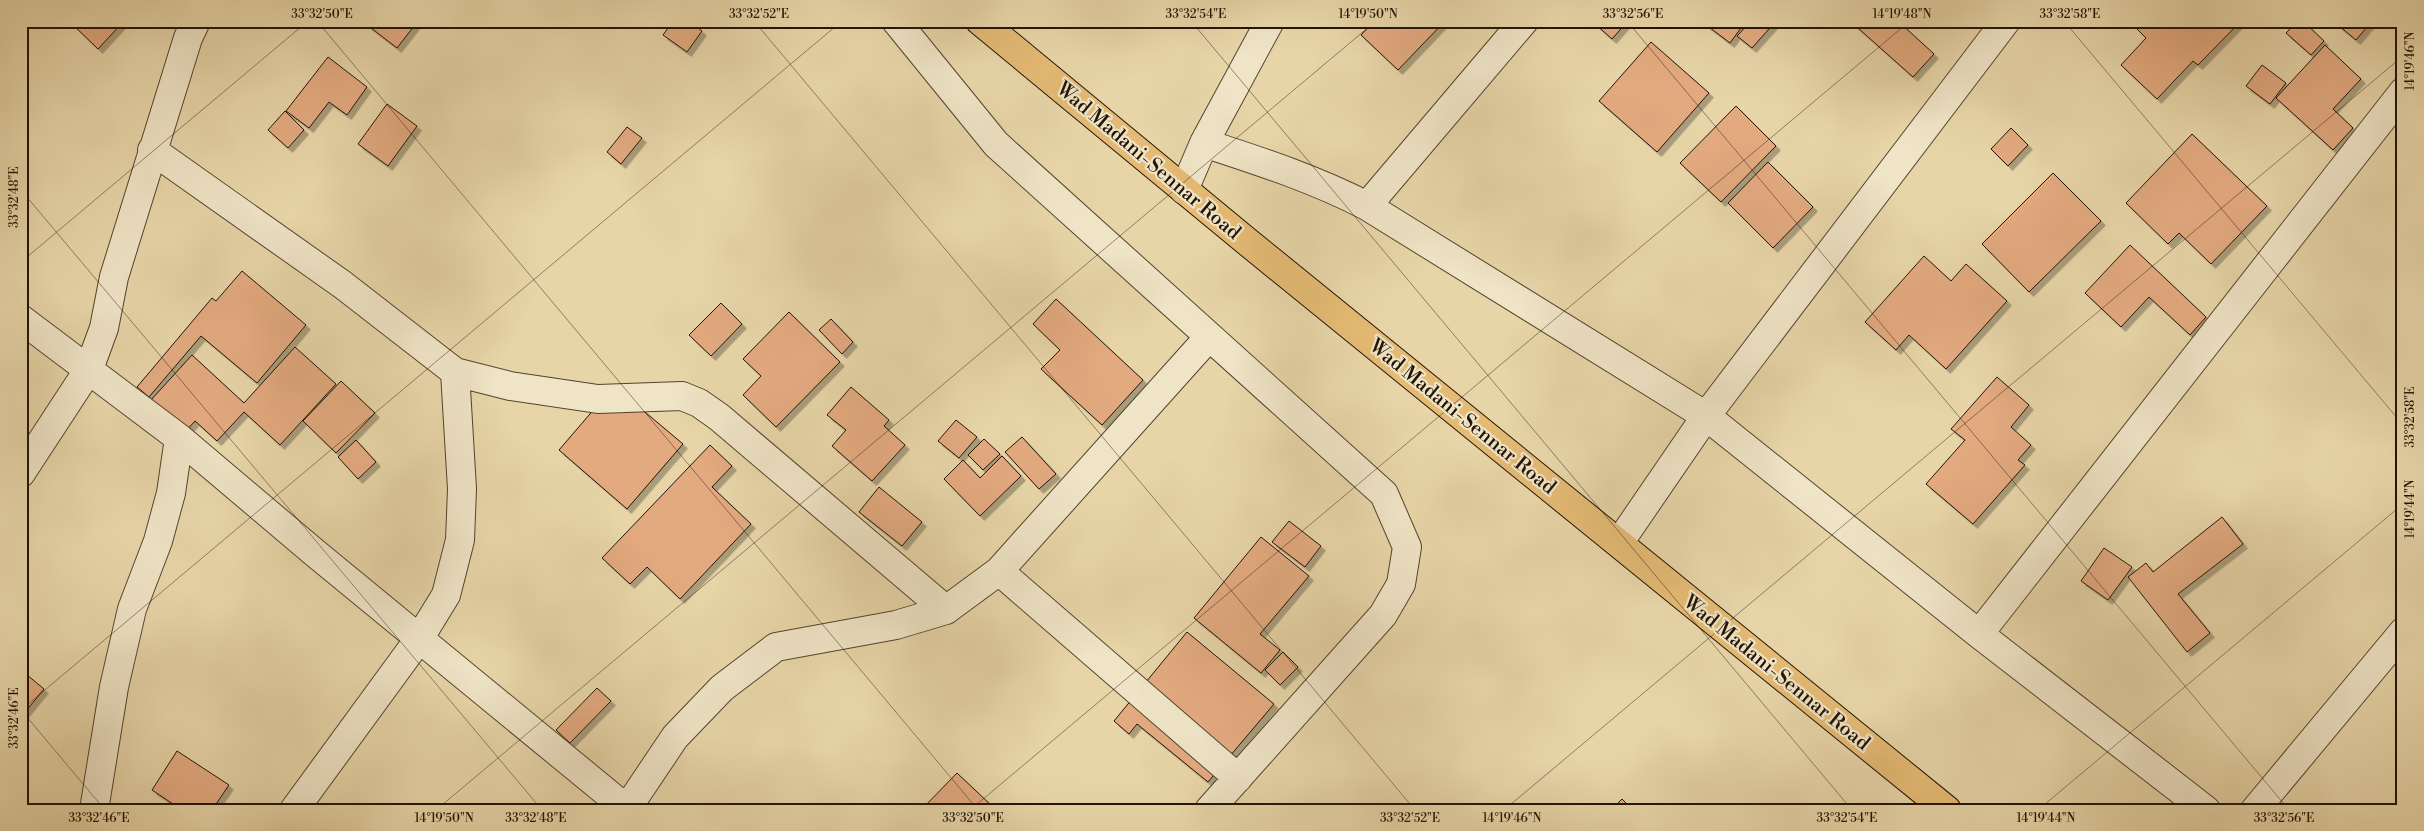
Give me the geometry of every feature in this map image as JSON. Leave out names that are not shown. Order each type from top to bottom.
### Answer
[{"type":"highway","name":"Wad Madani-Sennar Road","points":[[980,21],[1184,190],[1947,810]]},
{"type":"street","points":[[21,473],[88,369],[104,328],[114,277],[152,150],[188,38],[196,21]]},
{"type":"street","points":[[896,21],[996,144],[1384,494],[1407,547],[1401,584],[1383,615],[1209,810]]},
{"type":"street","points":[[1184,190],[1204,142],[1270,21]]},
{"type":"street","points":[[1367,206],[1524,21]]},
{"type":"street","points":[[1619,544],[1706,416],[2006,21]]},
{"type":"street","points":[[1979,634],[2403,92]]},
{"type":"street","points":[[1204,142],[1338,191],[1367,206],[1706,416],[1979,634],[2206,810]]},
{"type":"street","points":[[152,150],[342,286],[456,372],[510,386],[598,399],[682,396],[699,403],[719,417],[946,610]]},
{"type":"street","points":[[21,318],[179,438],[419,639],[627,809],[675,737],[722,688],[776,647],[896,625],[946,610],[999,571],[1209,337]]},
{"type":"street","points":[[294,810],[419,639],[446,595],[460,540],[462,489],[456,372]]},
{"type":"street","points":[[96,808],[114,687],[132,609],[158,541],[171,493],[179,438]]},
{"type":"street","points":[[999,571],[1238,778]]},
{"type":"street","points":[[2256,810],[2403,632]]},
{"type":"building","points":[[69,21],[124,21],[98,49]]},
{"type":"building","points":[[362,21],[418,21],[397,48]]},
{"type":"building","points":[[673,21],[689,21],[702,31],[687,52],[663,35]]},
{"type":"building","points":[[1374,21],[1445,21],[1398,70],[1361,35]]},
{"type":"building","points":[[1596,21],[1624,21],[1626,23],[1612,39],[1594,23]]},
{"type":"building","points":[[1701,21],[1746,21],[1730,43]]},
{"type":"building","points":[[1751,21],[1776,21],[1752,48],[1737,36]]},
{"type":"building","points":[[1850,21],[1898,21],[1934,54],[1913,77]]},
{"type":"building","points":[[2142,21],[2241,21],[2198,65],[2193,61],[2157,99],[2121,65],[2146,38],[2136,28]]},
{"type":"building","points":[[2298,21],[2303,21],[2324,41],[2311,55],[2286,33]]},
{"type":"building","points":[[2333,21],[2372,21],[2356,40]]},
{"type":"building","points":[[1651,42],[1709,93],[1657,152],[1599,101]]},
{"type":"building","points":[[2325,45],[2361,79],[2333,109],[2353,128],[2333,150],[2276,98]]},
{"type":"building","points":[[328,57],[367,87],[347,115],[329,102],[309,128],[286,111]]},
{"type":"building","points":[[2262,65],[2286,83],[2270,104],[2246,86]]},
{"type":"building","points":[[387,104],[417,126],[388,166],[358,144]]},
{"type":"building","points":[[1736,106],[1776,146],[1721,202],[1680,163]]},
{"type":"building","points":[[285,111],[304,130],[288,148],[268,130]]},
{"type":"building","points":[[627,127],[642,138],[621,164],[607,152]]},
{"type":"building","points":[[2011,128],[2028,145],[2008,166],[1991,149]]},
{"type":"building","points":[[2192,134],[2267,206],[2211,264],[2179,233],[2168,244],[2126,203]]},
{"type":"building","points":[[1768,162],[1813,207],[1773,248],[1728,203]]},
{"type":"building","points":[[2053,173],[2101,221],[2029,292],[1982,244]]},
{"type":"building","points":[[2130,245],[2206,317],[2190,335],[2149,297],[2121,327],[2085,293]]},
{"type":"building","points":[[1924,256],[1951,281],[1966,264],[2007,301],[1946,369],[1909,335],[1896,350],[1865,322]]},
{"type":"building","points":[[242,271],[306,325],[257,383],[201,336],[149,397],[137,387],[212,298],[216,301]]},
{"type":"building","points":[[1056,299],[1143,380],[1102,425],[1041,369],[1060,350],[1033,324]]},
{"type":"building","points":[[721,303],[742,324],[711,356],[689,335]]},
{"type":"building","points":[[789,312],[840,362],[776,427],[743,395],[761,376],[743,359]]},
{"type":"building","points":[[831,319],[853,342],[842,354],[819,330]]},
{"type":"building","points":[[295,347],[336,384],[280,445],[244,412],[217,441],[195,421],[185,432],[150,401],[192,355],[244,403]]},
{"type":"building","points":[[1997,377],[2029,405],[2011,427],[2031,445],[2018,460],[2025,465],[1973,524],[1926,484],[1965,440],[1951,429]]},
{"type":"building","points":[[341,381],[375,413],[336,453],[303,421]]},
{"type":"building","points":[[614,386],[683,444],[627,509],[559,450]]},
{"type":"building","points":[[851,387],[889,420],[884,426],[905,445],[872,481],[832,446],[846,430],[827,415]]},
{"type":"building","points":[[956,420],[977,437],[959,458],[938,441]]},
{"type":"building","points":[[1022,437],[1056,474],[1039,489],[1005,452]]},
{"type":"building","points":[[984,439],[1000,454],[983,470],[968,455]]},
{"type":"building","points":[[356,440],[376,462],[358,479],[338,457]]},
{"type":"building","points":[[710,445],[732,466],[712,487],[751,524],[680,599],[647,567],[630,584],[602,558]]},
{"type":"building","points":[[1002,456],[1021,476],[980,516],[944,479],[963,460],[980,478]]},
{"type":"building","points":[[879,487],[922,522],[902,546],[859,512]]},
{"type":"building","points":[[2222,517],[2243,544],[2178,594],[2210,633],[2187,652],[2128,577],[2146,563],[2153,572]]},
{"type":"building","points":[[1289,521],[1321,546],[1305,567],[1272,542]]},
{"type":"building","points":[[1261,537],[1309,576],[1260,634],[1280,650],[1261,673],[1194,618]]},
{"type":"building","points":[[2104,548],[2132,567],[2108,600],[2081,581]]},
{"type":"building","points":[[1187,632],[1274,704],[1208,782],[1137,724],[1129,734],[1114,721]]},
{"type":"building","points":[[1283,652],[1298,667],[1280,685],[1265,670]]},
{"type":"building","points":[[21,670],[44,689],[21,717]]},
{"type":"building","points":[[597,688],[611,701],[570,743],[556,730]]},
{"type":"building","points":[[177,751],[229,785],[212,810],[182,810],[152,790]]},
{"type":"building","points":[[957,773],[993,807],[990,810],[921,810]]},
{"type":"building","points":[[1622,799],[1633,810],[1611,810]]}]
